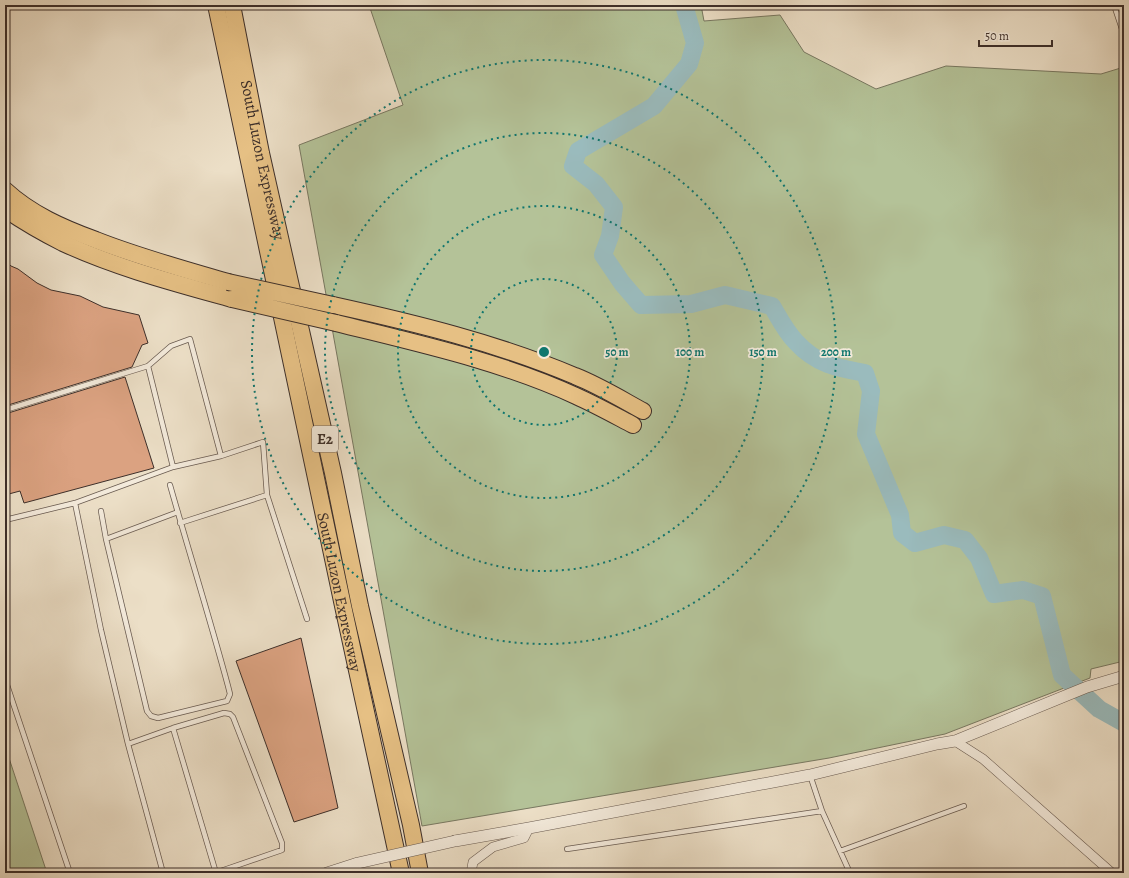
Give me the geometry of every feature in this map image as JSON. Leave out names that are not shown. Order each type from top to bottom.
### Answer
[{"type":"highway","name":"South Luzon Expressway","points":[[216,5],[344,613],[401,873]]},
{"type":"highway","name":"South Luzon Expressway","points":[[232,5],[261,153],[333,472],[364,621],[411,825],[420,873]]},
{"type":"highway","points":[[5,190],[14,199],[40,216],[71,231],[116,248],[228,282],[424,326],[532,358],[577,376],[643,411]]},
{"type":"highway","points":[[5,209],[29,225],[63,243],[135,270],[232,299],[336,323],[482,362],[542,382],[577,396],[633,425]]},
{"type":"street","points":[[327,873],[358,863],[455,841],[810,775],[955,741],[1063,696],[1124,676]]},
{"type":"street","points":[[955,741],[983,759],[1112,873]]},
{"type":"street","points":[[470,873],[473,862],[493,847],[524,838],[529,828]]},
{"type":"lane","points":[[1114,5],[1124,35]]},
{"type":"lane","points":[[5,410],[148,366],[172,346],[190,340],[221,456]]},
{"type":"lane","points":[[148,366],[173,467]]},
{"type":"lane","points":[[5,520],[76,502],[173,467],[221,456],[263,442],[267,495],[307,619]]},
{"type":"lane","points":[[101,511],[106,539],[147,711],[151,716],[158,718],[227,701],[230,694],[170,485]]},
{"type":"lane","points":[[180,523],[267,495]]},
{"type":"lane","points":[[76,502],[101,630],[128,744],[163,873]]},
{"type":"lane","points":[[106,539],[178,512]]},
{"type":"lane","points":[[5,679],[70,873]]},
{"type":"lane","points":[[128,744],[173,728],[224,713],[230,714],[233,717],[282,843],[282,850],[216,873],[173,728]]},
{"type":"lane","points":[[810,775],[822,811],[850,873]]},
{"type":"lane","points":[[840,851],[964,806]]},
{"type":"lane","points":[[567,849],[822,811]]},
{"type":"green space","points":[[369,5],[701,5],[704,21],[780,15],[804,52],[876,89],[946,66],[1101,74],[1124,67],[1124,661],[1091,669],[1090,678],[945,734],[829,758],[422,826],[299,145],[403,105]]},
{"type":"green space","points":[[5,746],[47,873],[5,873]]},
{"type":"building","points":[[5,260],[11,266],[18,269],[37,283],[51,290],[80,296],[103,307],[139,315],[148,343],[142,345],[132,367],[5,406]]},
{"type":"building","points":[[125,377],[154,468],[24,503],[20,491],[5,495],[5,414]]},
{"type":"building","points":[[301,638],[338,808],[294,822],[236,661]]},
{"type":"waterway","points":[[684,5],[695,43],[689,64],[654,106],[578,151],[573,166],[596,184],[614,207],[610,236],[603,255],[622,283],[641,305],[691,304],[725,295],[772,306],[789,334],[811,355],[836,367],[865,373],[871,391],[866,434],[900,515],[902,533],[915,543],[944,535],[965,540],[979,558],[994,594],[1023,590],[1042,596],[1062,675],[1099,709],[1124,723]]}]
